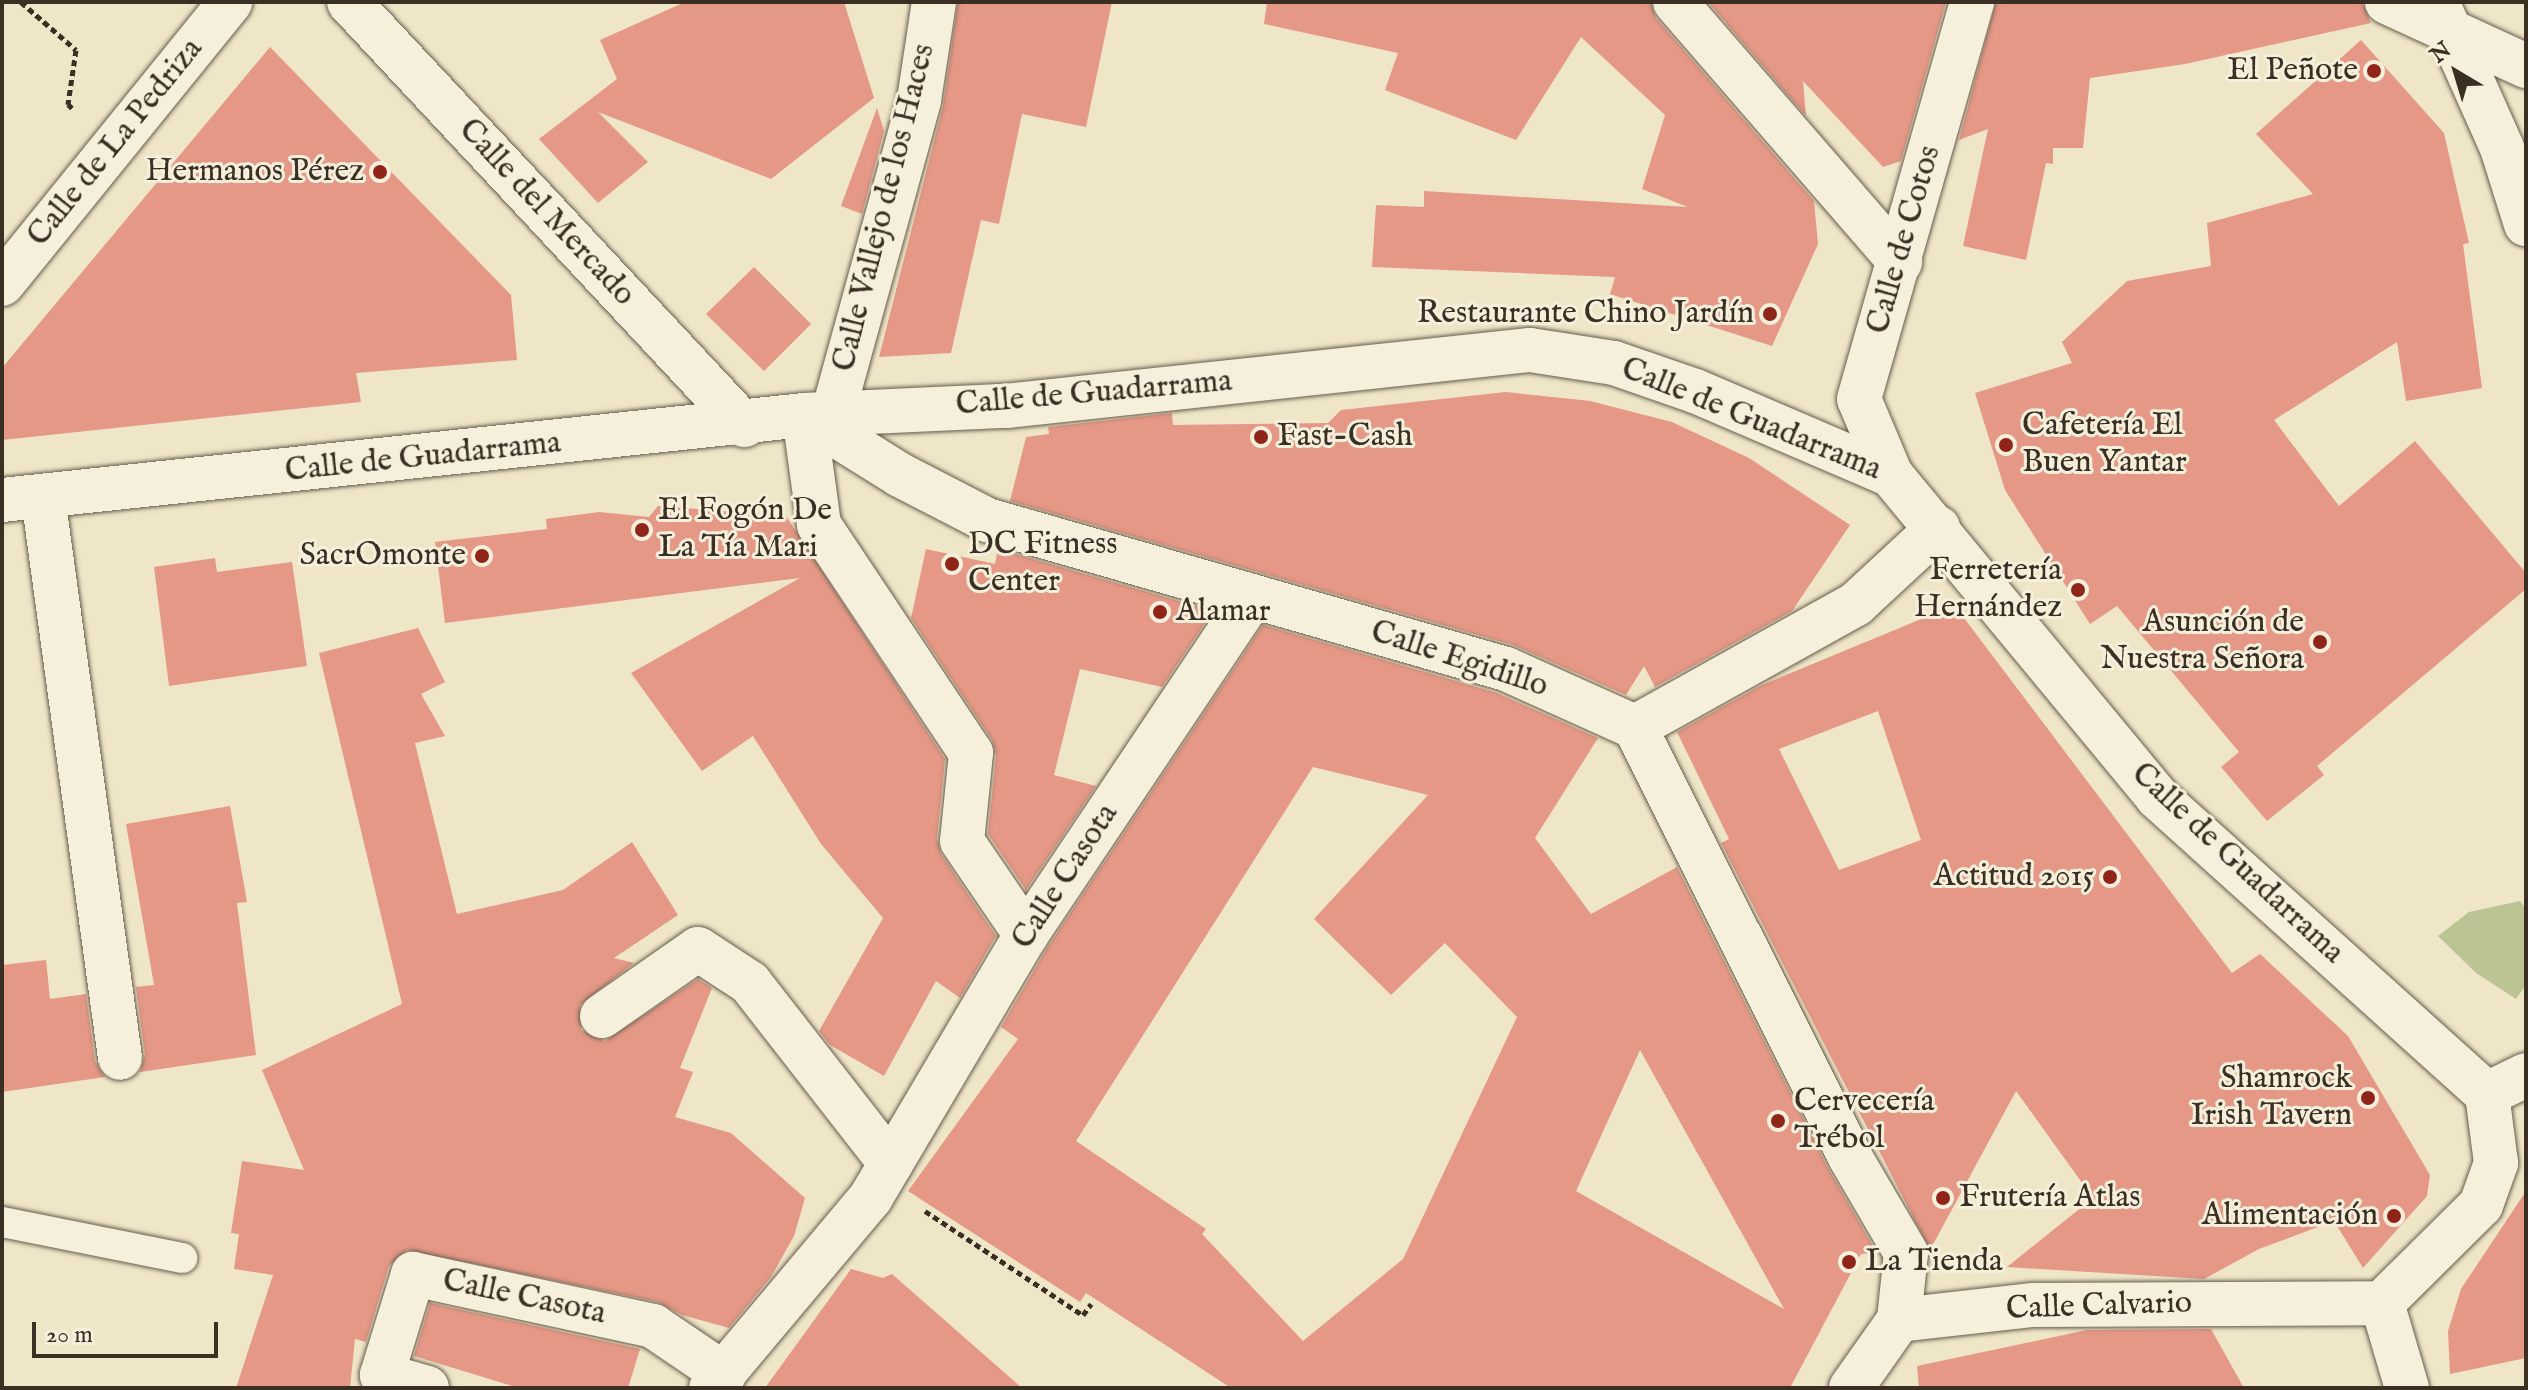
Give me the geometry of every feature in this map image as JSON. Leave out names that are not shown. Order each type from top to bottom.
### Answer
[{"type":"street","name":"Calle de La Pedriza","points":[[2,284],[230,2]]},
{"type":"street","name":"Calle del Mercado","points":[[349,2],[744,425]]},
{"type":"street","name":"Calle Vallejo de los Haces","points":[[818,414],[919,100],[934,2]]},
{"type":"street","points":[[1675,2],[1900,262]]},
{"type":"street","name":"Calle de Cotos","points":[[1891,475],[1859,399],[1972,2]]},
{"type":"street","points":[[2387,2],[2446,20],[2526,66]]},
{"type":"street","points":[[2446,20],[2481,102],[2526,224]]},
{"type":"street","name":"Calle de Guadarrama","points":[[120,1058],[22,498],[744,425],[818,414],[1006,406],[1530,350],[1614,363],[1695,391],[1891,475],[1938,528],[2157,797],[2515,1083]]},
{"type":"street","name":"Calle Egidillo","points":[[818,414],[900,475],[987,520],[1506,669],[1635,727]]},
{"type":"street","points":[[818,414],[819,525],[971,753],[962,841],[1026,935]]},
{"type":"street","points":[[1851,1388],[1899,1320],[1906,1253],[1850,1157],[1635,727],[1856,604],[1938,528]]},
{"type":"street","name":"Calle Casota","points":[[427,1388],[382,1375],[413,1274],[653,1326],[718,1381],[851,1226],[1026,935],[1252,597]]},
{"type":"street","points":[[602,1016],[698,949],[750,983],[886,1172]]},
{"type":"street","points":[[2407,1388],[2382,1303],[2481,1205],[2496,1163],[2515,1083]]},
{"type":"street","name":"Calle Calvario","points":[[1899,1320],[2033,1305],[2382,1303]]},
{"type":"lane","points":[[2,1222],[182,1258]]},
{"type":"path","points":[[21,2],[76,50],[68,104],[114,143]]},
{"type":"path","points":[[886,1172],[1083,1315],[1091,1304]]},
{"type":"green space","points":[[2520,901],[2526,909],[2526,985],[2516,999],[2476,973],[2438,936],[2469,912]]},
{"type":"building","points":[[685,2],[844,2],[874,98],[771,179],[598,112],[648,162],[598,203],[539,139],[617,79],[600,40]]},
{"type":"building","points":[[958,2],[1112,2],[1086,127],[1022,114],[999,224],[981,220],[951,353],[879,357],[943,106]]},
{"type":"building","points":[[1267,2],[1651,2],[1656,18],[1814,201],[1818,244],[1772,346],[1610,294],[1615,277],[1372,267],[1376,205],[1424,207],[1424,191],[1688,207],[1642,189],[1665,115],[1581,37],[1516,140],[1385,90],[1398,53],[1264,24]]},
{"type":"building","points":[[1708,2],[1946,2],[1901,161],[1883,167],[1803,81],[1806,116]]},
{"type":"building","points":[[1996,2],[2362,2],[2371,23],[2185,64],[2090,78],[2083,148],[2053,148],[2053,164],[2046,163],[2026,260],[1963,246],[1988,129],[1959,140]]},
{"type":"building","points":[[2361,40],[2444,133],[2469,243],[2463,244],[2482,388],[2406,401],[2397,342],[2274,420],[2339,506],[2415,441],[2526,573],[2526,589],[2317,766],[2324,775],[2267,821],[2221,767],[2239,752],[2117,606],[2090,624],[2005,490],[1975,393],[2072,363],[2062,342],[2127,281],[2211,266],[2207,223],[2313,194],[2256,134]]},
{"type":"building","points":[[270,47],[511,295],[517,360],[356,373],[361,402],[2,440],[2,368]]},
{"type":"building","points":[[877,108],[884,131],[862,214],[841,206]]},
{"type":"building","points":[[754,267],[811,324],[764,371],[706,314]]},
{"type":"building","points":[[1506,392],[1590,401],[1672,422],[1749,458],[1850,525],[1792,611],[1655,687],[1644,666],[1626,695],[1513,645],[1010,501],[1026,437],[1049,434],[1048,427],[1172,413],[1173,425],[1328,423],[1341,410]]},
{"type":"building","points":[[658,506],[786,516],[945,759],[937,838],[941,854],[996,936],[960,998],[936,981],[884,1076],[830,1045],[819,1031],[883,918],[821,844],[753,736],[702,771],[631,673],[800,578],[445,623],[435,542],[547,529],[546,519],[599,512],[649,517]]},
{"type":"building","points":[[926,549],[995,564],[998,549],[1213,611],[1162,687],[1080,669],[1054,775],[1096,786],[1026,890],[988,834],[996,756],[992,740],[911,618]]},
{"type":"building","points":[[215,558],[217,572],[292,562],[307,666],[169,686],[154,567]]},
{"type":"building","points":[[1943,610],[1958,610],[2232,973],[2260,954],[2348,1036],[2430,1175],[2427,1196],[2363,1268],[2334,1221],[2259,1249],[2204,1279],[2007,1267],[2093,1198],[2016,1091],[1930,1250],[1721,843],[1729,839],[1677,732],[1762,685]],"holes":[[[1878,711],[1921,840],[1839,870],[1779,749]]]},
{"type":"building","points":[[1263,625],[1497,693],[1598,738],[1535,838],[1591,914],[1677,867],[1828,1168],[1877,1253],[1861,1254],[1790,1388],[1231,1388],[1086,1293],[1080,1302],[908,1191],[1018,1039],[1001,1027],[1047,948]],"holes":[[[1313,767],[1428,795],[1314,919],[1391,995],[1445,943],[1517,1017],[1403,1259],[1303,1341],[1202,1234],[1206,1229],[1076,1141]],[[1640,1050],[1784,1309],[1576,1191]]]},
{"type":"building","points":[[418,628],[445,682],[421,694],[445,736],[415,743],[457,914],[563,890],[632,842],[678,915],[614,958],[634,963],[580,1005],[581,1030],[605,1041],[698,979],[712,988],[680,1068],[693,1072],[675,1117],[731,1133],[805,1198],[794,1236],[771,1277],[729,1328],[682,1315],[658,1302],[407,1250],[389,1266],[366,1342],[355,1339],[350,1388],[236,1388],[273,1275],[234,1269],[239,1234],[231,1233],[242,1161],[304,1170],[262,1070],[402,1004],[319,653]]},
{"type":"building","points":[[230,806],[247,902],[237,903],[256,1055],[140,1072],[145,1055],[136,987],[154,985],[126,824]]},
{"type":"building","points":[[46,960],[50,999],[86,994],[95,1061],[105,1077],[2,1092],[2,965]]},
{"type":"building","points":[[2526,1191],[2526,1358],[2450,1374],[2448,1331],[2461,1289]]},
{"type":"building","points":[[851,1269],[883,1278],[892,1274],[1022,1388],[765,1388]]},
{"type":"building","points":[[430,1303],[640,1349],[628,1388],[519,1388],[414,1356]]},
{"type":"building","points":[[2211,1329],[2244,1388],[1919,1388],[1917,1366],[2087,1330]]},
{"type":"place","name":"El Peñote","points":[[2374,71]]},
{"type":"place","name":"Hermanos Pérez","points":[[380,172]]},
{"type":"place","name":"Restaurante Chino Jardín","points":[[1770,314]]},
{"type":"place","name":"Fast-Cash","points":[[1261,437]]},
{"type":"place","name":"Cafetería El Buen Yantar","points":[[2006,445]]},
{"type":"place","name":"El Fogón De La Tía Mari","points":[[642,530]]},
{"type":"place","name":"SacrOmonte","points":[[482,556]]},
{"type":"place","name":"DC Fitness Center","points":[[952,564]]},
{"type":"place","name":"Ferretería Hernández","points":[[2078,590]]},
{"type":"place","name":"Alamar","points":[[1160,612]]},
{"type":"place","name":"Asunción de Nuestra Señora","points":[[2320,642]]},
{"type":"place","name":"Actitud 2015","points":[[2110,877]]},
{"type":"place","name":"Shamrock Irish Tavern","points":[[2368,1098]]},
{"type":"place","name":"Cervecería Trébol","points":[[1778,1121]]},
{"type":"place","name":"Frutería Atlas","points":[[1943,1198]]},
{"type":"place","name":"Alimentación","points":[[2394,1216]]},
{"type":"place","name":"La Tienda","points":[[1849,1262]]}]
